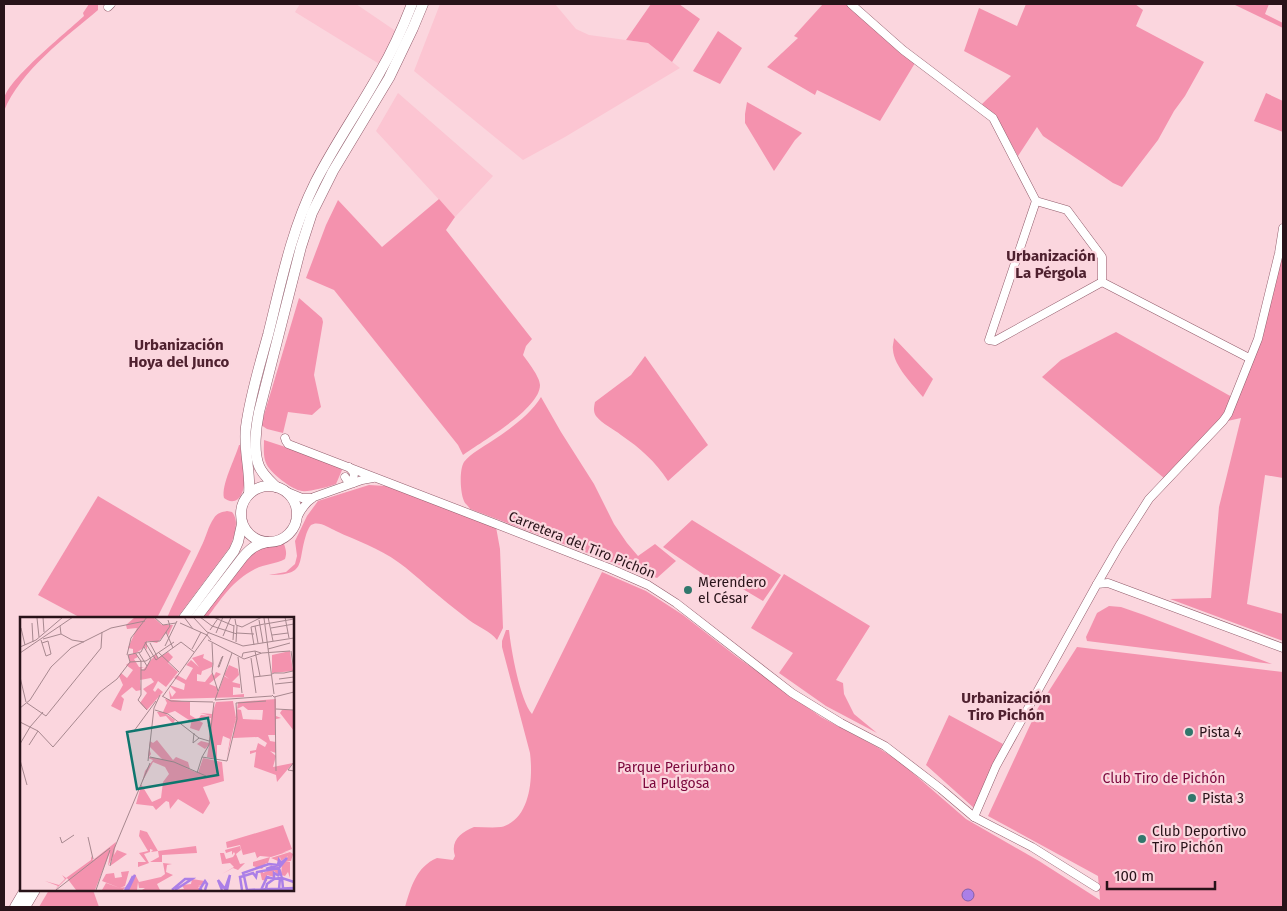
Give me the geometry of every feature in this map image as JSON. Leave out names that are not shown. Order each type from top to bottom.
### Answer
[{"type":"main road","points":[[249,494],[250,484],[245,442],[246,427],[290,245],[315,183],[380,72],[412,4]]},
{"type":"main road","points":[[197,617],[250,550],[259,544],[277,541],[286,536],[292,530],[297,518],[297,510],[290,496],[267,478],[259,467],[256,442],[258,412],[301,247],[312,213],[333,171],[396,64],[423,4]]},
{"type":"main road","points":[[185,617],[234,551],[242,524],[242,509],[249,494],[267,486],[280,489]]},
{"type":"main road","points":[[242,524],[253,537],[267,542]]},
{"type":"main road","points":[[15,907],[24,891]]},
{"type":"main road","points":[[25,907],[35,891]]},
{"type":"street","points":[[851,4],[903,50],[993,118],[1036,201],[989,340],[996,341],[1102,282]]},
{"type":"street","points":[[1036,201],[1067,210],[1102,257],[1102,282]]},
{"type":"street","points":[[974,817],[996,766],[1118,546],[1149,499],[1223,422],[1228,414],[1258,339],[1279,253],[1283,228]]},
{"type":"street","points":[[1102,282],[1250,358]]},
{"type":"street","name":"Carretera del Tiro Pichón","points":[[286,438],[288,444],[609,568],[648,585],[676,603],[792,692],[841,723],[884,746],[941,789],[974,817],[1032,847],[1096,887]]},
{"type":"street","points":[[336,489],[342,485],[345,477],[344,465]]},
{"type":"street","points":[[344,465],[354,473],[353,484]]},
{"type":"street","points":[[345,477],[353,484]]},
{"type":"street","points":[[280,489],[302,498],[314,497],[371,478],[382,480]]},
{"type":"street","points":[[297,518],[302,507],[314,497]]},
{"type":"street","points":[[1097,584],[1108,583],[1283,648]]},
{"type":"shaded area","points":[[300,4],[356,4],[400,34],[381,65],[295,12]]},
{"type":"shaded area","points":[[440,4],[555,4],[576,29],[589,35],[648,43],[680,68],[523,160],[414,71]]},
{"type":"shaded area","points":[[398,93],[493,176],[455,217],[376,131]]},
{"type":"shaded area","points":[[968,889],[974,895],[968,901],[962,895]]},
{"type":"green space","points":[[89,4],[98,4],[98,10],[58,43],[32,69],[11,96],[4,111],[4,99],[8,90],[39,56],[84,16],[83,13]]},
{"type":"green space","points":[[651,4],[679,4],[700,19],[672,62],[648,43],[626,40]]},
{"type":"green space","points":[[823,4],[848,4],[915,63],[880,121],[817,90],[815,95],[767,67],[798,38],[794,36]]},
{"type":"green space","points":[[1026,4],[1135,4],[1143,10],[1136,26],[1204,62],[1158,140],[1122,187],[1113,183],[1043,136],[1037,127],[1018,156],[996,117],[982,104],[1011,76],[964,51],[979,8],[1017,26]]},
{"type":"green space","points":[[1233,4],[1269,4],[1265,14],[1283,23],[1283,28]]},
{"type":"green space","points":[[718,31],[742,48],[720,84],[693,71]]},
{"type":"green space","points":[[1266,93],[1283,101],[1283,132],[1254,121]]},
{"type":"green space","points":[[747,102],[802,133],[774,171],[745,123]]},
{"type":"green space","points":[[439,199],[455,217],[446,230],[532,339],[526,346],[523,355],[536,374],[540,385],[537,394],[520,414],[463,455],[458,445],[334,290],[306,278],[326,225],[338,200],[382,247]]},
{"type":"green space","points":[[1283,244],[1283,478],[1265,475],[1247,604],[1283,614],[1283,641],[1170,599],[1211,598],[1219,507],[1241,418],[1223,422],[1236,402]]},
{"type":"green space","points":[[299,298],[322,318],[323,322],[314,375],[321,407],[312,415],[288,412],[283,433],[267,429],[261,425]]},
{"type":"green space","points":[[1116,332],[1232,397],[1227,413],[1164,478],[1042,377],[1061,360]]},
{"type":"green space","points":[[894,338],[933,379],[923,397],[905,375],[894,356]]},
{"type":"green space","points":[[645,356],[708,445],[668,481],[647,455],[601,422],[594,411],[595,402],[631,375]]},
{"type":"green space","points":[[541,397],[594,484],[614,524],[627,543],[638,556],[655,544],[676,561],[657,578],[470,509],[465,503],[461,482],[461,471],[464,462],[519,421]]},
{"type":"green space","points":[[264,440],[340,467],[342,470],[336,484],[302,491],[287,484],[268,467],[264,454]]},
{"type":"green space","points":[[239,445],[243,465],[244,488],[238,499],[231,501],[224,498],[225,486]]},
{"type":"green space","points":[[369,485],[386,486],[496,527],[500,549],[503,628],[497,640],[469,620],[391,557],[317,523],[309,528],[298,566],[295,570],[290,573],[269,575],[286,572],[295,564],[297,556],[295,541],[307,516],[318,501]]},
{"type":"green space","points":[[98,496],[191,551],[158,617],[79,617],[38,595]]},
{"type":"green space","points":[[221,512],[232,512],[236,520],[230,547],[178,617],[167,617],[212,521]]},
{"type":"green space","points":[[692,520],[781,575],[763,601],[736,585],[725,589],[663,547]]},
{"type":"green space","points":[[284,544],[286,551],[285,559],[247,573],[228,590],[208,617],[202,617],[250,555],[261,548]]},
{"type":"green space","name":"Parque Periurbano La Pulgosa","points":[[602,572],[646,591],[683,615],[737,657],[821,717],[899,761],[966,819],[1039,861],[1100,900],[1098,876],[988,816],[1038,708],[1077,647],[1283,672],[1283,907],[405,907],[412,885],[419,872],[437,858],[453,860],[455,856],[455,842],[461,834],[474,827],[501,827],[511,823],[519,816],[524,807],[530,785],[530,753],[502,647],[506,630],[509,630],[520,687],[532,714]]},
{"type":"green space","points":[[784,574],[870,626],[836,680],[843,683],[844,694],[854,714],[877,733],[826,706],[779,673],[793,653],[751,628]]},
{"type":"green space","points":[[1109,606],[1121,607],[1144,615],[1272,664],[1087,641],[1086,637],[1097,613]]},
{"type":"green space","points":[[949,715],[1003,744],[974,808],[926,765]]},
{"type":"green space","points":[[48,891],[93,891],[99,907],[39,907]]},
{"type":"place","name":"Merendero el César","points":[[688,590]]},
{"type":"place","name":"Pista 4","points":[[1189,732]]},
{"type":"place","name":"Pista 3","points":[[1192,798]]},
{"type":"place","name":"Club Deportivo Tiro Pichón","points":[[1142,839]]},
{"type":"district","name":"Urbanización La Pérgola","points":[[1051,264]]},
{"type":"district","name":"Urbanización Hoya del Junco","points":[[179,354]]},
{"type":"district","name":"Urbanización Tiro Pichón","points":[[1006,706]]},
{"type":"park label","name":"Club Tiro de Pichón","points":[[1164,778]]}]
